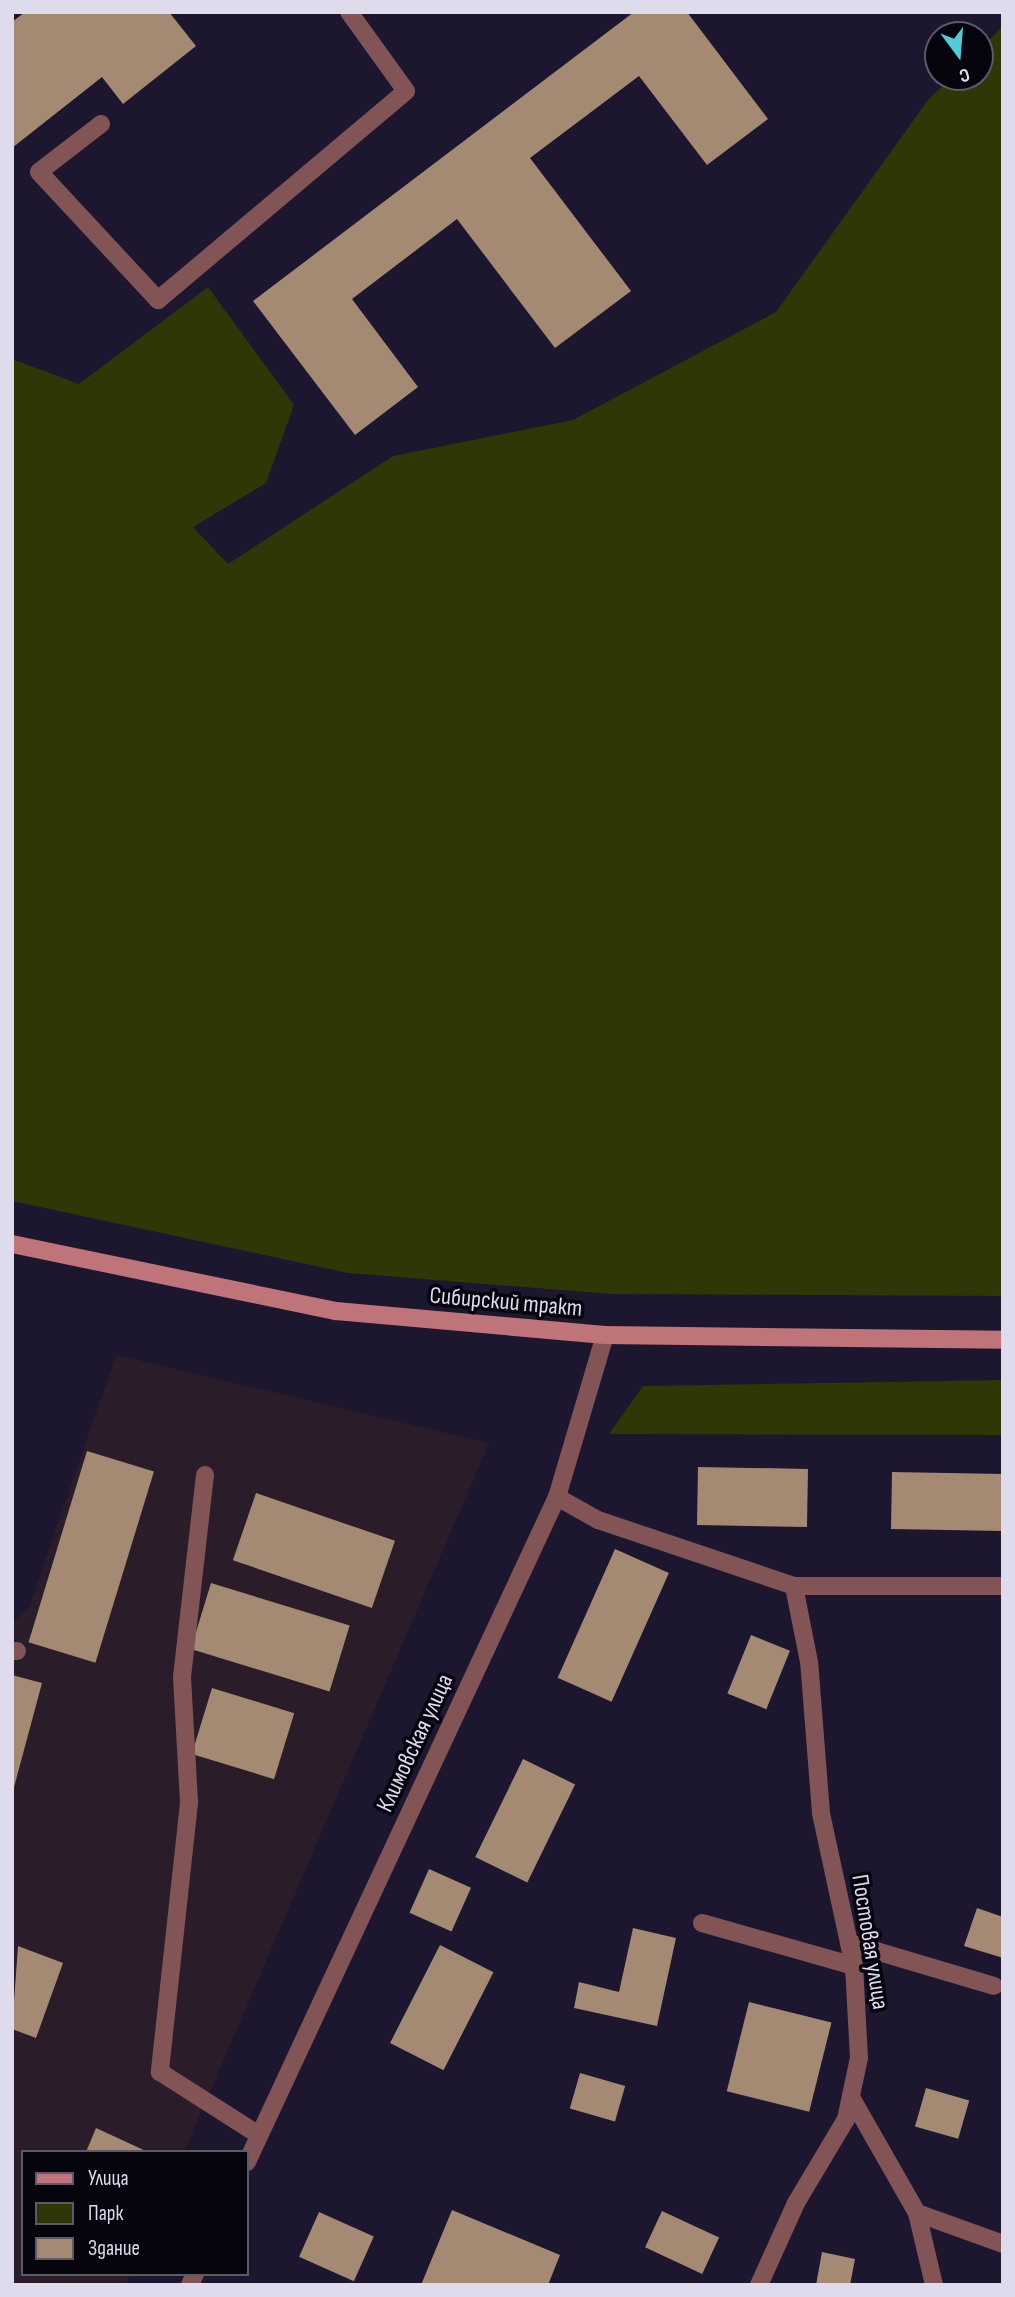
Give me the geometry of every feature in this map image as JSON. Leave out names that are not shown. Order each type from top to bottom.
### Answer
[{"type":"main road","name":"Сибирский тракт","points":[[12,1244],[336,1311],[605,1335],[1003,1340]]},
{"type":"street","points":[[101,124],[38,172],[158,300],[406,91],[349,12]]},
{"type":"street","name":"Климовская улица","points":[[248,2160],[557,1497],[605,1335]]},
{"type":"street","points":[[205,1475],[182,1678],[189,1803],[160,2072],[259,2135]]},
{"type":"street","points":[[557,1497],[598,1520],[794,1586],[1003,1586]]},
{"type":"street","name":"Постовая улица","points":[[759,2285],[852,2099],[859,2058],[854,1966],[815,1774],[809,1662],[794,1586]]},
{"type":"street","points":[[702,1923],[854,1966]]},
{"type":"street","points":[[849,1943],[994,1986]]},
{"type":"street","points":[[852,2099],[917,2213],[934,2285]]},
{"type":"street","points":[[917,2213],[1003,2244]]},
{"type":"shaded area","points":[[116,1355],[489,1443],[185,2150],[21,2150],[21,2276],[130,2276],[126,2285],[12,2285],[12,1624],[29,1607]]},
{"type":"green space","points":[[1003,26],[1003,1296],[610,1294],[348,1273],[12,1201],[12,359],[79,384],[208,287],[294,405],[266,483],[193,527],[228,564],[393,456],[573,420],[776,312],[928,100],[937,91],[994,91],[994,35]]},
{"type":"green space","points":[[1003,1380],[1003,1435],[609,1434],[643,1386]]},
{"type":"building","points":[[25,12],[169,12],[196,46],[123,104],[102,77],[12,148],[12,22]]},
{"type":"building","points":[[634,12],[687,12],[768,119],[707,165],[639,76],[530,158],[631,291],[555,348],[457,219],[352,299],[418,387],[355,435],[253,301]]},
{"type":"building","points":[[87,1451],[154,1471],[95,1663],[29,1642]]},
{"type":"building","points":[[698,1467],[808,1469],[807,1527],[697,1525]]},
{"type":"building","points":[[892,1472],[1003,1474],[1002,1531],[891,1529]]},
{"type":"building","points":[[256,1493],[395,1541],[372,1608],[233,1560]]},
{"type":"building","points":[[615,1549],[669,1573],[612,1702],[558,1678]]},
{"type":"building","points":[[211,1583],[350,1625],[329,1691],[191,1649]]},
{"type":"building","points":[[751,1635],[790,1651],[766,1709],[727,1693]]},
{"type":"building","points":[[12,1675],[42,1683],[13,1791],[12,1791]]},
{"type":"building","points":[[212,1688],[294,1713],[274,1779],[192,1754]]},
{"type":"building","points":[[523,1759],[575,1784],[527,1882],[475,1857]]},
{"type":"building","points":[[429,1869],[471,1888],[451,1932],[409,1913]]},
{"type":"building","points":[[977,1908],[1003,1917],[1003,1958],[964,1946]]},
{"type":"building","points":[[633,1928],[676,1938],[657,2026],[574,2008],[579,1982],[619,1992]]},
{"type":"building","points":[[440,1945],[493,1972],[444,2070],[390,2043]]},
{"type":"building","points":[[18,1946],[63,1963],[36,2038],[12,2029]]},
{"type":"building","points":[[749,2002],[831,2023],[809,2112],[727,2091]]},
{"type":"building","points":[[580,2073],[625,2086],[615,2122],[570,2109]]},
{"type":"building","points":[[926,2088],[969,2100],[958,2139],[915,2126]]},
{"type":"building","points":[[96,2128],[144,2150],[87,2150]]},
{"type":"building","points":[[452,2210],[560,2255],[548,2285],[421,2285]]},
{"type":"building","points":[[662,2211],[719,2238],[702,2274],[645,2247]]},
{"type":"building","points":[[319,2212],[374,2236],[354,2281],[299,2257]]},
{"type":"building","points":[[822,2252],[855,2259],[850,2285],[816,2285]]}]
